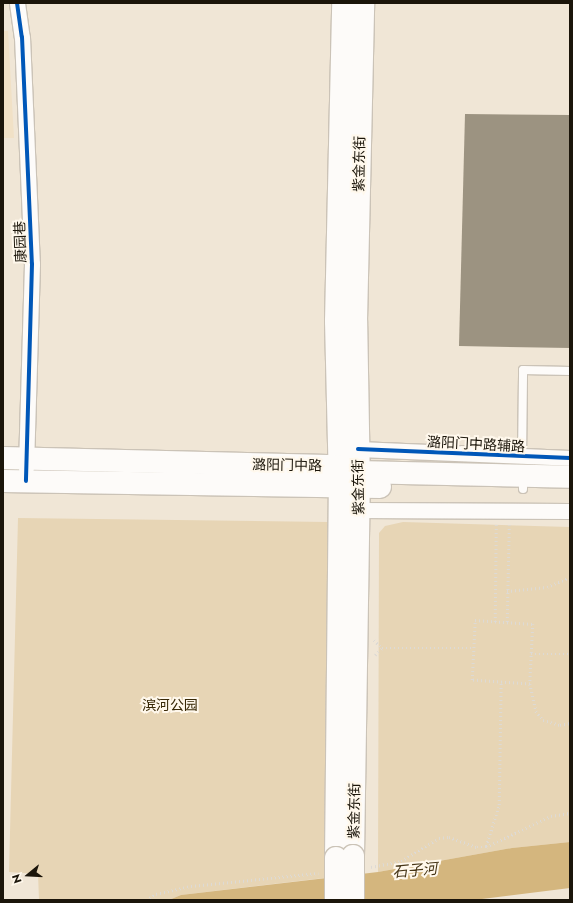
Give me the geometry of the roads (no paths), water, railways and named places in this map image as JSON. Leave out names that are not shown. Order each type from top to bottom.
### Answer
[{"type":"main road","name":"紫金东街","points":[[343,3],[336,321],[349,477],[344,857],[353,900]]},
{"type":"main road","name":"紫金东街","points":[[336,900],[344,857],[356,667],[359,510],[349,477],[358,449],[356,321],[363,3]]},
{"type":"main road","name":"潞阳门中路","points":[[3,458],[27,458],[349,477]]},
{"type":"main road","name":"潞阳门中路","points":[[523,474],[570,490]]},
{"type":"main road","name":"潞阳门中路","points":[[3,481],[523,474],[570,477]]},
{"type":"street","name":"康园巷","points":[[17,3],[22,38],[32,264],[26,481]]},
{"type":"street","name":"潞阳门中路辅路","points":[[358,449],[523,474],[570,458]]},
{"type":"street","points":[[359,510],[570,511]]},
{"type":"lane","points":[[523,474],[523,370],[570,371]]},
{"type":"water","name":"石子河","points":[[570,842],[570,888],[474,900],[169,900],[181,895],[378,872],[512,848]]},
{"type":"park label","name":"滨河公园","points":[[170,705]]}]
